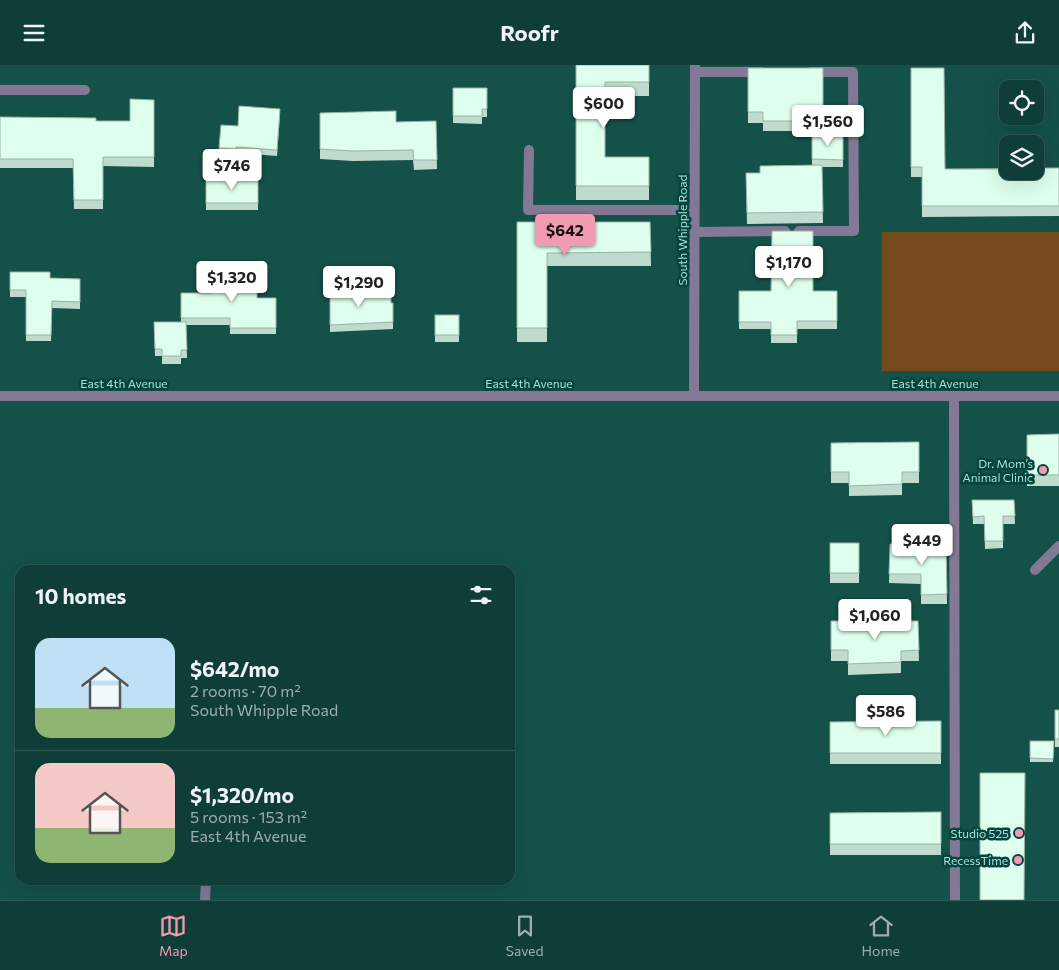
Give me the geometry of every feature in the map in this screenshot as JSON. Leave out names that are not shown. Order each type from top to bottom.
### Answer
[{"type":"street","points":[[695,69],[774,72]]},
{"type":"street","name":"South Whipple Road","points":[[694,395],[695,69]]},
{"type":"street","points":[[694,232],[854,231],[853,72],[804,72]]},
{"type":"street","points":[[0,90],[84,90]]},
{"type":"street","points":[[529,151],[528,210],[694,210]]},
{"type":"street","name":"East 4th Avenue","points":[[0,395],[1059,396]]},
{"type":"street","points":[[954,395],[955,900]]},
{"type":"street","points":[[1036,570],[1059,546]]},
{"type":"street","points":[[205,900],[206,885]]},
{"type":"shaded area","points":[[882,232],[1059,232],[1059,371],[882,371]]},
{"type":"shaded area","points":[[878,600],[911,600],[911,615],[878,615]]},
{"type":"building","points":[[576,65],[649,65],[649,82],[605,82],[605,157],[649,157],[649,186],[576,186]]},
{"type":"building","points":[[748,68],[823,68],[823,121],[763,121],[763,112],[748,112]]},
{"type":"building","points":[[911,68],[944,68],[945,169],[999,169],[999,180],[1044,180],[1044,168],[1059,168],[1059,206],[922,206],[922,167],[911,167]]},
{"type":"building","points":[[453,88],[487,88],[487,109],[482,109],[482,116],[453,116]]},
{"type":"building","points":[[130,99],[154,100],[154,157],[103,157],[103,200],[74,200],[73,159],[0,159],[0,117],[96,118],[96,121],[130,121]]},
{"type":"building","points":[[239,106],[280,109],[277,150],[236,147],[236,149],[219,148],[221,125],[238,126]]},
{"type":"building","points":[[396,111],[396,122],[436,121],[437,160],[414,160],[413,150],[353,151],[320,149],[320,113]]},
{"type":"building","points":[[812,133],[843,134],[843,160],[812,159]]},
{"type":"building","points":[[822,165],[823,212],[747,213],[746,173],[760,173],[760,166]]},
{"type":"building","points":[[206,179],[258,179],[258,203],[206,203]]},
{"type":"building","points":[[517,222],[650,222],[651,252],[547,253],[547,328],[517,328]]},
{"type":"building","points":[[772,231],[813,231],[813,291],[837,291],[837,321],[797,321],[797,335],[771,335],[771,322],[739,322],[739,291],[771,291]]},
{"type":"building","points":[[10,272],[50,272],[50,278],[80,279],[80,302],[52,301],[51,335],[26,335],[26,290],[10,290]]},
{"type":"building","points":[[257,275],[257,298],[276,298],[276,328],[230,328],[230,318],[181,318],[181,293],[212,293],[212,276]]},
{"type":"building","points":[[330,289],[360,289],[360,295],[391,295],[393,322],[330,325]]},
{"type":"building","points":[[435,315],[459,315],[459,335],[435,335]]},
{"type":"building","points":[[154,322],[186,322],[187,350],[181,350],[181,356],[162,356],[162,349],[155,349]]},
{"type":"building","name":"Dr. Mom’s Animal Clinic","points":[[1059,434],[1059,475],[1027,475],[1027,435]]},
{"type":"building","points":[[919,442],[919,472],[902,472],[902,484],[849,486],[849,472],[831,472],[831,443]]},
{"type":"building","points":[[972,500],[1014,500],[1015,516],[1003,516],[1003,541],[985,541],[984,516],[973,517]]},
{"type":"building","points":[[830,543],[859,543],[859,573],[830,573]]},
{"type":"building","points":[[890,544],[946,546],[947,594],[921,595],[921,574],[889,574]]},
{"type":"building","points":[[831,621],[859,621],[859,626],[888,626],[888,621],[918,621],[919,650],[901,651],[901,662],[848,664],[848,650],[831,650]]},
{"type":"building","points":[[1055,710],[1059,710],[1059,739],[1055,739]]},
{"type":"building","points":[[941,721],[941,753],[830,753],[830,722]]},
{"type":"building","points":[[1030,741],[1054,741],[1053,759],[1030,758]]},
{"type":"building","points":[[980,773],[1025,773],[1024,900],[980,900]]},
{"type":"building","points":[[941,812],[941,844],[830,844],[830,813]]},
{"type":"place","name":"Dr. Mom’s Animal Clinic","points":[[1043,470]]},
{"type":"place","name":"Studio 525","points":[[1019,833]]},
{"type":"place","name":"RecessTime","points":[[1018,860]]}]
